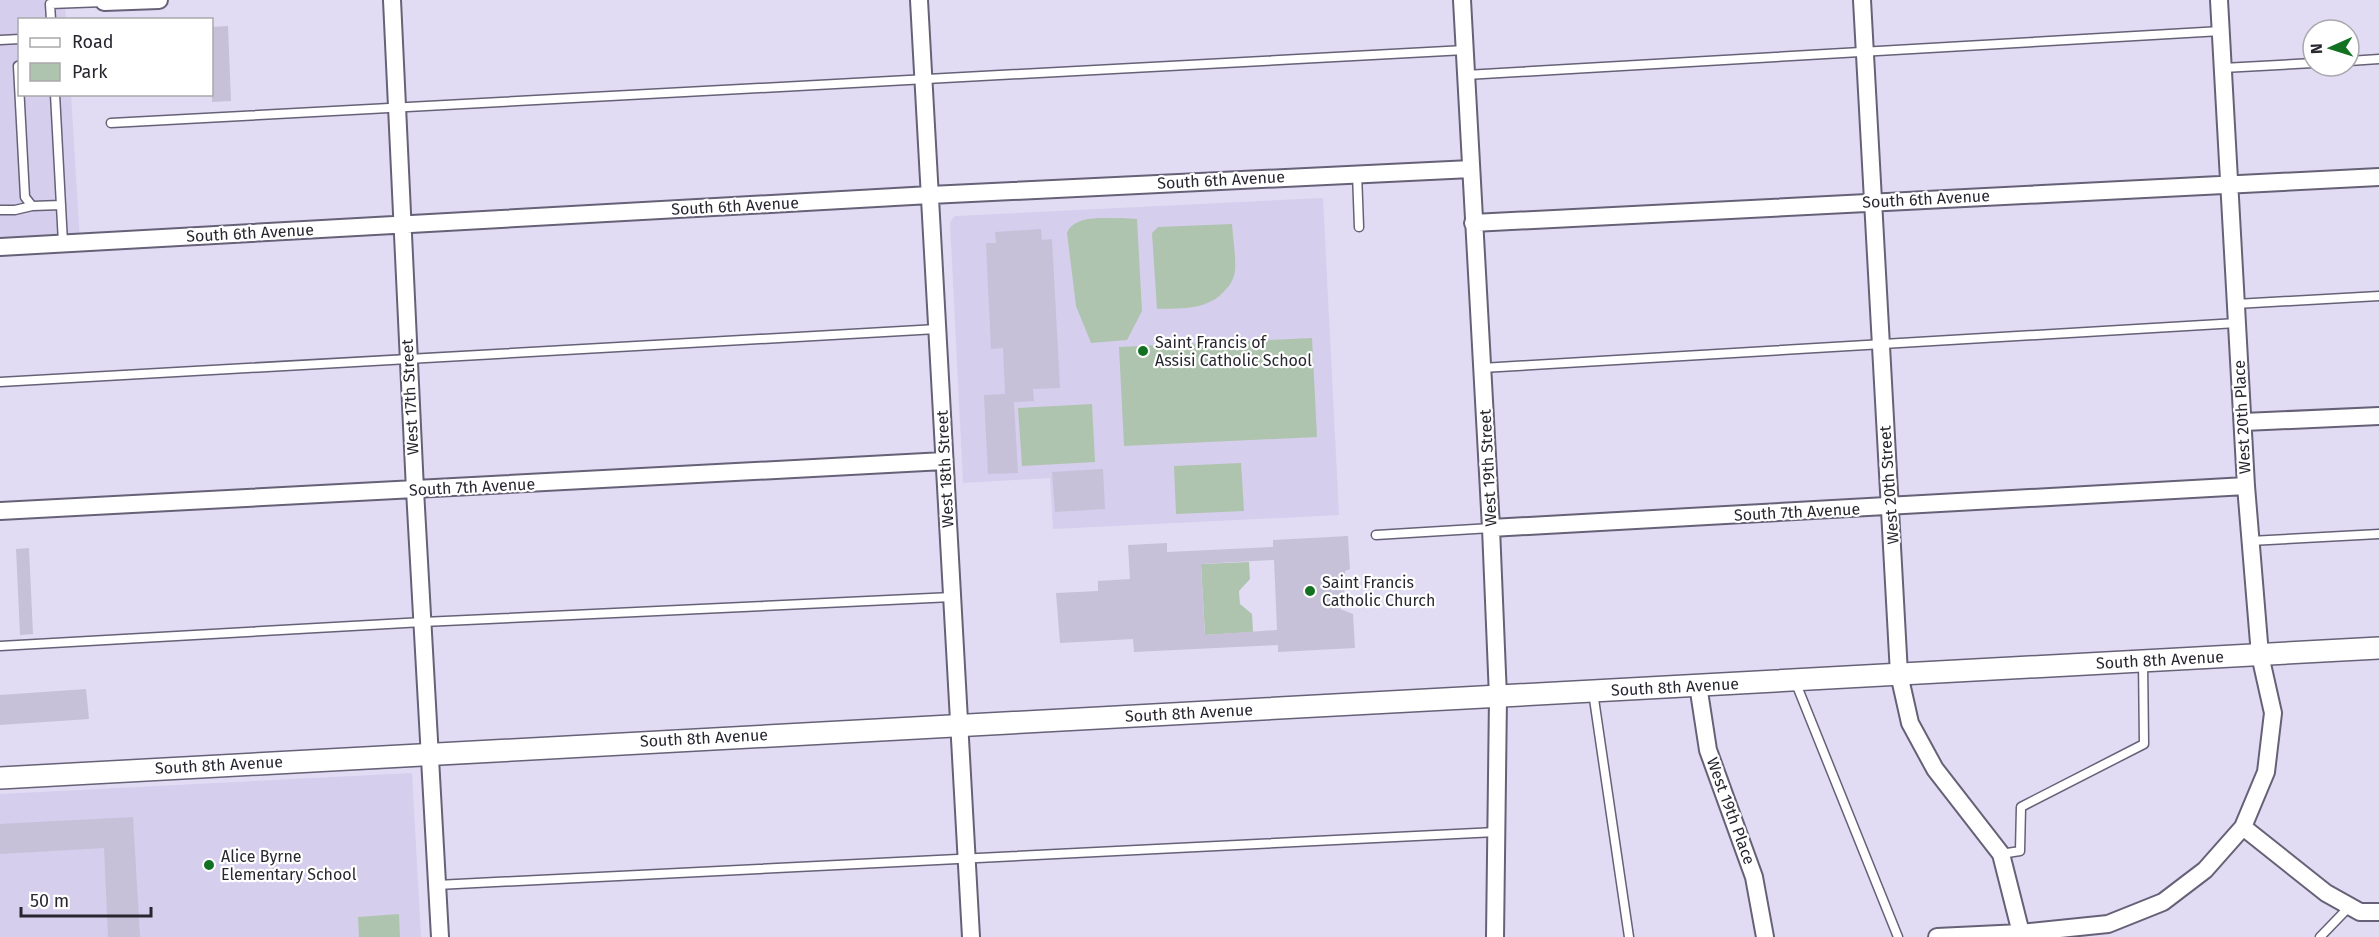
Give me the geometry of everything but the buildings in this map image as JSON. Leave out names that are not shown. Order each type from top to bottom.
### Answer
[{"type":"street","points":[[104,2],[159,0]]},
{"type":"street","name":"West 17th Street","points":[[392,0],[408,359],[440,937]]},
{"type":"street","name":"West 18th Street","points":[[919,0],[971,937]]},
{"type":"street","name":"West 19th Street","points":[[1462,0],[1498,697],[1495,937]]},
{"type":"street","name":"West 20th Street","points":[[1862,0],[1899,674],[1910,723],[1930,760],[2001,854],[2021,935]]},
{"type":"street","name":"West 20th Place","points":[[1938,937],[2021,935],[2108,924],[2163,902],[2205,870],[2243,827],[2266,772],[2273,713],[2260,655],[2250,541],[2219,0]]},
{"type":"street","name":"South 6th Avenue","points":[[0,247],[930,195],[1357,173],[1471,170]]},
{"type":"street","name":"South 6th Avenue","points":[[1473,223],[2379,177]]},
{"type":"street","points":[[2244,422],[2379,416]]},
{"type":"street","name":"South 7th Avenue","points":[[0,511],[944,461]]},
{"type":"street","name":"South 7th Avenue","points":[[1491,528],[2246,486]]},
{"type":"street","name":"South 8th Avenue","points":[[0,778],[2379,648]]},
{"type":"street","name":"West 19th Place","points":[[1698,685],[1708,750],[1754,877],[1765,937]]},
{"type":"street","points":[[2243,827],[2326,893],[2360,912],[2379,912]]},
{"type":"lane","points":[[51,18],[50,4],[104,2]]},
{"type":"lane","points":[[1466,75],[2221,31]]},
{"type":"lane","points":[[0,40],[18,39]]},
{"type":"lane","points":[[111,123],[1465,50]]},
{"type":"lane","points":[[2361,60],[2379,59]]},
{"type":"lane","points":[[2223,68],[2301,64]]},
{"type":"lane","points":[[20,96],[25,197],[32,206]]},
{"type":"lane","points":[[55,96],[63,243]]},
{"type":"lane","points":[[1357,173],[1359,227]]},
{"type":"lane","points":[[0,210],[61,205]]},
{"type":"lane","points":[[2236,304],[2379,296]]},
{"type":"lane","points":[[1482,368],[2237,323]]},
{"type":"lane","points":[[0,382],[937,329]]},
{"type":"lane","points":[[1376,535],[1491,528]]},
{"type":"lane","points":[[2250,541],[2379,534]]},
{"type":"lane","points":[[0,646],[423,622],[952,597]]},
{"type":"lane","points":[[2001,854],[2020,851],[2021,807],[2145,744],[2143,661]]},
{"type":"lane","points":[[1794,680],[1898,937]]},
{"type":"lane","points":[[1593,691],[1629,937]]},
{"type":"lane","points":[[437,885],[1496,832]]},
{"type":"lane","points":[[2320,937],[2350,906]]},
{"type":"shaded area","points":[[0,0],[144,0],[65,4],[66,18],[18,18],[18,96],[71,96],[80,241],[0,247]]},
{"type":"shaded area","name":"Saint Francis of Assisi Catholic School","points":[[1323,198],[1339,515],[1053,529],[1050,478],[963,483],[950,223],[955,216]]},
{"type":"shaded area","name":"Alice Byrne Elementary School","points":[[412,773],[421,937],[0,937],[0,794]]},
{"type":"green space","points":[[1137,219],[1142,311],[1127,340],[1091,343],[1076,306],[1067,233],[1071,227],[1083,220]]},
{"type":"green space","points":[[1232,224],[1235,271],[1228,286],[1212,301],[1195,307],[1157,309],[1152,233],[1158,227]]},
{"type":"green space","points":[[1312,338],[1317,437],[1124,446],[1119,347]]},
{"type":"green space","points":[[1092,404],[1095,462],[1022,466],[1018,408]]},
{"type":"green space","points":[[1241,463],[1244,511],[1176,514],[1174,466]]},
{"type":"green space","points":[[1249,562],[1250,579],[1239,591],[1240,604],[1252,614],[1253,632],[1205,635],[1201,564]]},
{"type":"green space","points":[[399,914],[400,937],[359,937],[358,917]]},
{"type":"place","name":"Saint Francis of Assisi Catholic School","points":[[1143,351]]},
{"type":"place","name":"Saint Francis Catholic Church","points":[[1310,591]]},
{"type":"place","name":"Alice Byrne Elementary School","points":[[209,865]]}]
